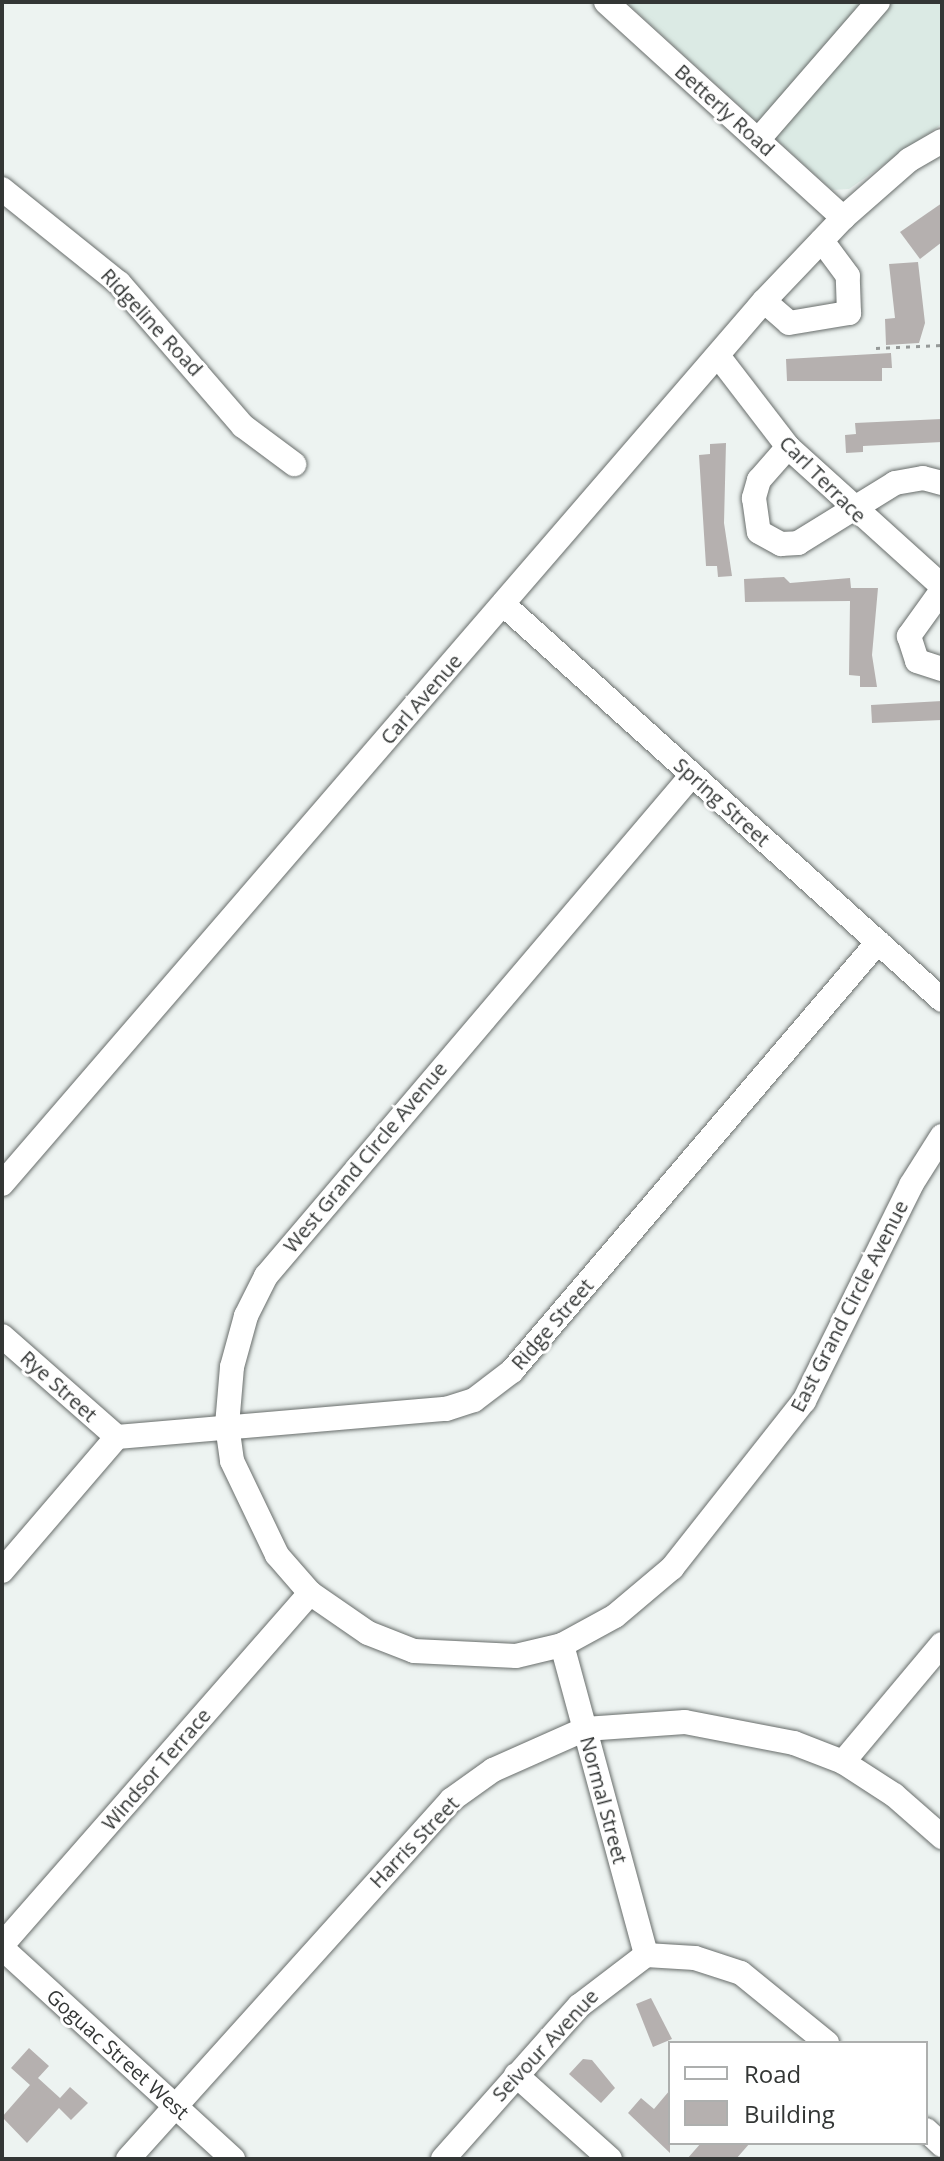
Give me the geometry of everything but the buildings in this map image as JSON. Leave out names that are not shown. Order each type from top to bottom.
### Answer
[{"type":"street","name":"Betterly Road","points":[[606,2],[843,218]]},
{"type":"street","points":[[758,140],[878,2]]},
{"type":"street","name":"Carl Avenue","points":[[2,1184],[719,357],[764,301],[843,218],[909,160],[942,141]]},
{"type":"street","name":"Ridgeline Road","points":[[2,189],[119,283],[243,426],[294,464]]},
{"type":"street","points":[[764,301],[789,323],[849,313],[848,276],[822,241]]},
{"type":"street","name":"Carl Terrace","points":[[719,357],[788,447],[853,510],[939,578]]},
{"type":"street","points":[[788,447],[759,480],[754,498],[759,532],[781,544],[798,543],[895,483],[923,478],[942,483]]},
{"type":"street","points":[[939,578],[909,636],[917,661],[942,669]]},
{"type":"street","name":"Spring Street","points":[[503,604],[942,1000]]},
{"type":"street","name":"West Grand Circle Avenue","points":[[310,1593],[251,1511],[232,1461],[227,1425],[232,1367],[246,1316],[266,1276],[692,775]]},
{"type":"street","name":"Ridge Street","points":[[117,1437],[227,1425],[446,1409],[474,1400],[512,1371],[878,942]]},
{"type":"street","name":"East Grand Circle Avenue","points":[[310,1593],[368,1633],[414,1651],[516,1656],[562,1645],[615,1616],[672,1568],[750,1476],[804,1401],[911,1185],[942,1136]]},
{"type":"street","name":"Rye Street","points":[[2,1336],[117,1437]]},
{"type":"street","points":[[2,1571],[117,1437]]},
{"type":"street","name":"Windsor Terrace","points":[[2,1947],[310,1593]]},
{"type":"street","points":[[843,1762],[942,1644]]},
{"type":"street","name":"Normal Street","points":[[562,1645],[646,1955]]},
{"type":"street","name":"Harris Street","points":[[128,2159],[451,1800],[493,1770],[585,1729],[673,1722],[741,1728],[843,1762],[942,1837]]},
{"type":"street","name":"Goguac Street West","points":[[2,1947],[233,2159]]},
{"type":"street","points":[[646,1955],[695,1958],[741,1973],[825,2041]]},
{"type":"street","name":"Seivour Avenue","points":[[443,2159],[516,2075],[600,1987],[646,1955]]},
{"type":"street","points":[[516,2075],[610,2159]]},
{"type":"path","points":[[876,348],[942,345]]},
{"type":"shaded area","points":[[626,2],[942,2],[942,124],[849,189],[832,190]]}]
